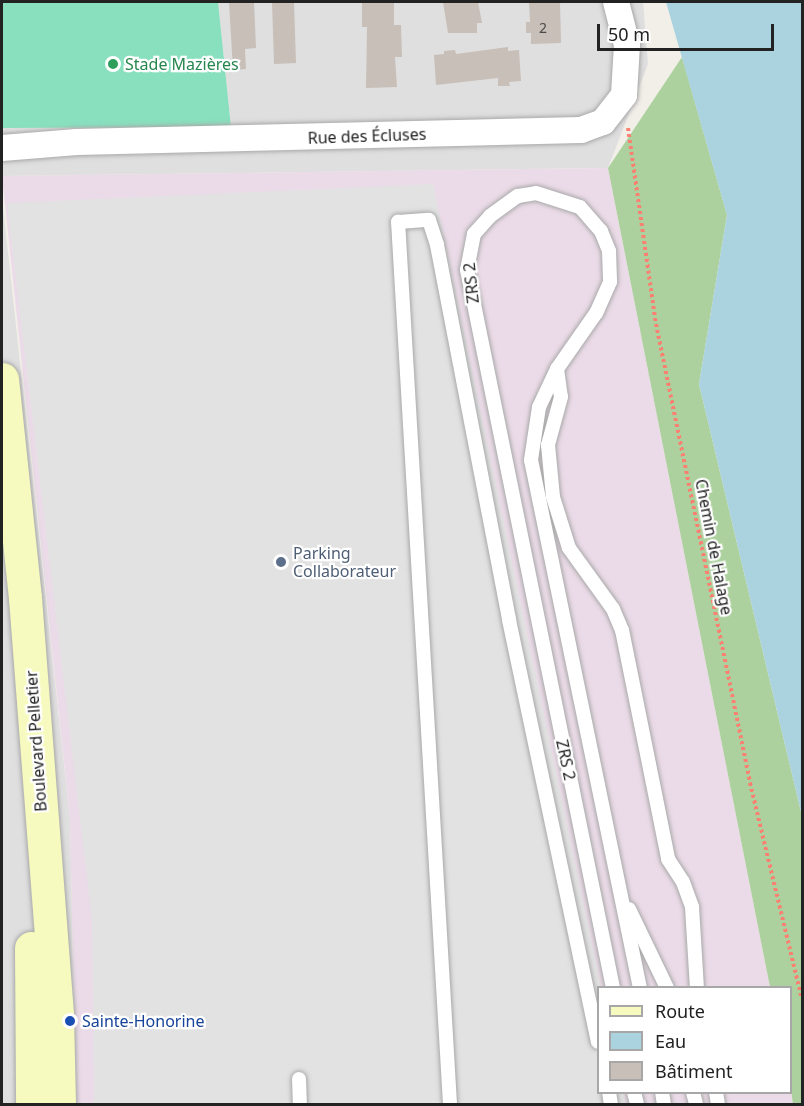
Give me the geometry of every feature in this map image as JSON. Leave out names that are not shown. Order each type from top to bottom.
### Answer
[{"type":"main road","name":"Boulevard Pelletier","points":[[2,379],[25,598],[57,1015],[59,1104]]},
{"type":"main road","name":"Boulevard Pelletier","points":[[2,557],[31,908],[32,1104]]},
{"type":"street","points":[[616,2],[627,45],[624,95]]},
{"type":"street","name":"Rue des Écluses","points":[[2,148],[77,142],[581,130],[603,123],[624,95]]},
{"type":"lane","name":"ZRS 2","points":[[613,986],[467,270],[474,234],[502,204],[518,196],[536,193],[580,207],[601,231],[609,251],[610,282],[596,313],[557,369],[539,407],[531,460],[640,986]]},
{"type":"lane","points":[[450,1104],[398,222],[429,220],[437,245],[509,620],[597,1037]]},
{"type":"lane","points":[[557,369],[561,397],[548,445],[553,497],[569,548],[613,609],[622,630],[668,859],[683,882],[692,906],[697,986]]},
{"type":"lane","name":"ZRS 2","points":[[620,893],[666,986]]},
{"type":"lane","points":[[299,1079],[300,1104]]},
{"type":"path","name":"Chemin de Halage","points":[[624,95],[656,324],[750,783],[802,999]]},
{"type":"shaded area","points":[[218,2],[643,2],[648,64],[608,168],[2,176],[2,128],[231,127]]},
{"type":"shaded area","name":"Parking Collaborateur","points":[[608,168],[770,986],[597,986],[597,1094],[792,1094],[793,1104],[76,1104],[70,819],[2,176]]},
{"type":"shaded area","name":"Parking Collaborateur","points":[[433,184],[601,986],[597,986],[597,1094],[623,1094],[626,1104],[94,1104],[92,921],[7,203]]},
{"type":"shaded area","points":[[2,198],[70,819],[76,1104],[2,1104]]},
{"type":"green space","name":"Stade Mazières","points":[[2,2],[218,2],[231,127],[2,128]]},
{"type":"green space","points":[[682,57],[727,215],[699,384],[802,816],[802,1104],[793,1104],[792,1094],[792,986],[770,986],[608,168]]},
{"type":"water","points":[[666,2],[802,2],[802,816],[699,384],[727,215]]},
{"type":"building","points":[[229,2],[254,2],[256,48],[245,49],[246,69],[233,70]]},
{"type":"building","points":[[272,2],[294,2],[296,63],[274,64]]},
{"type":"building","points":[[362,2],[394,2],[394,25],[401,25],[402,57],[395,57],[397,87],[366,88],[367,27],[362,27]]},
{"type":"building","points":[[443,2],[478,2],[482,23],[477,23],[477,33],[448,33]]},
{"type":"building","points":[[529,2],[560,2],[561,43],[531,44],[531,33],[526,33],[526,22],[530,22]]},
{"type":"building","points":[[508,47],[508,51],[519,50],[521,81],[509,82],[510,86],[498,86],[498,78],[436,85],[434,55],[444,54],[444,51],[455,50],[456,54]]},
{"type":"place","name":"Stade Mazières","points":[[113,64]]},
{"type":"place","name":"Parking Collaborateur","points":[[281,562]]},
{"type":"place","name":"Sainte-Honorine","points":[[70,1021]]}]
